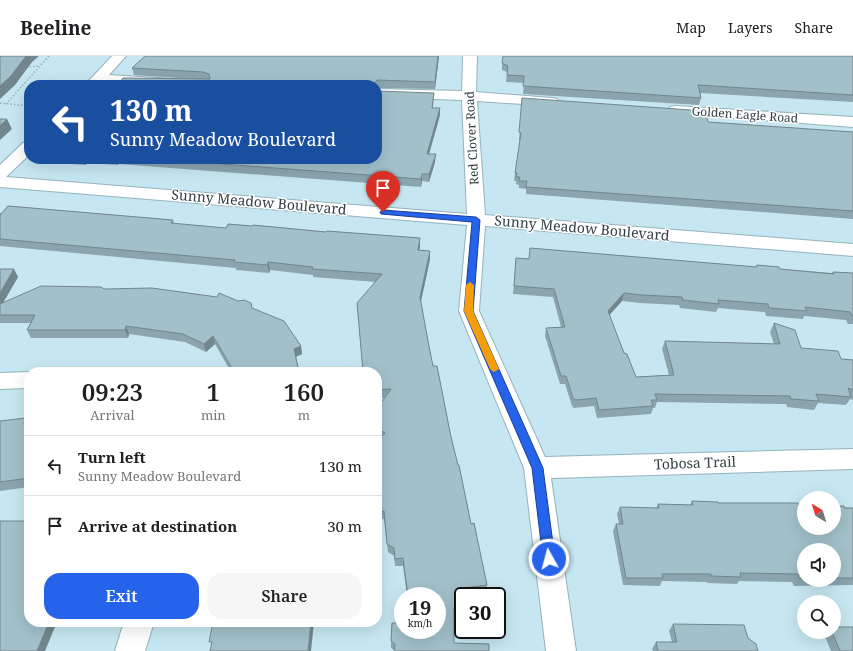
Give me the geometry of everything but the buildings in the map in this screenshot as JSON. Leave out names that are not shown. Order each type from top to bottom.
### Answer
[{"type":"street","points":[[97,80],[119,56]]},
{"type":"street","name":"Red Clover Road","points":[[470,56],[469,96],[476,220],[469,311],[537,468],[561,651]]},
{"type":"street","points":[[382,93],[469,96],[563,103]]},
{"type":"street","name":"Golden Eagle Road","points":[[657,109],[853,122]]},
{"type":"street","points":[[0,174],[24,151]]},
{"type":"street","name":"Sunny Meadow Boulevard","points":[[0,182],[853,250]]},
{"type":"street","points":[[0,381],[24,380]]},
{"type":"street","name":"Tobosa Trail","points":[[537,468],[853,459]]},
{"type":"street","points":[[130,651],[137,627]]},
{"type":"path","points":[[27,80],[49,56]]},
{"type":"path","points":[[22,67],[40,66]]},
{"type":"path","points":[[6,104],[24,84]]},
{"type":"path","points":[[0,103],[24,106]]},
{"type":"slow traffic","points":[[470,285],[469,311],[494,369]]},
{"type":"route","points":[[383,212],[476,220],[472,256],[469,311],[537,468],[549,559]]}]
